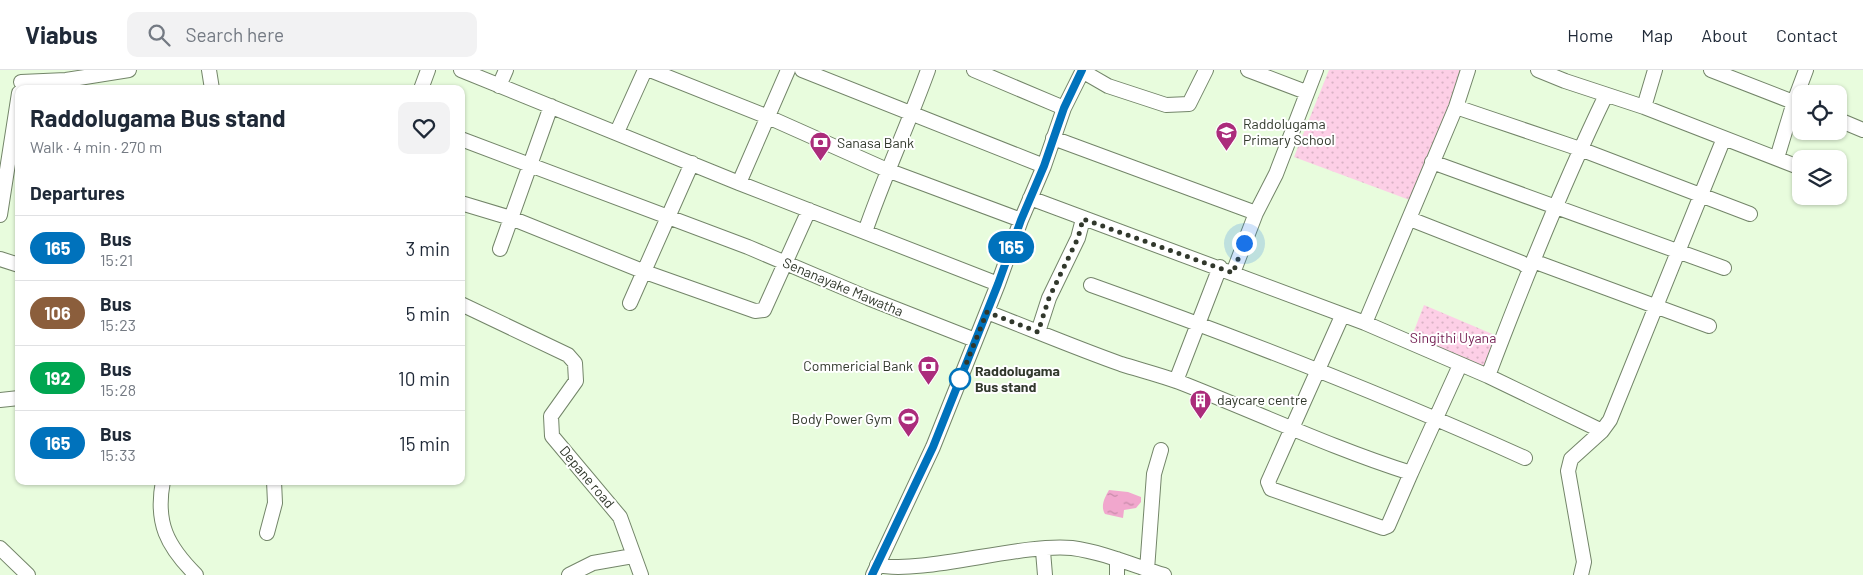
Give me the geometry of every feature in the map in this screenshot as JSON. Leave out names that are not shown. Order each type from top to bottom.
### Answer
[{"type":"street","points":[[20,83],[66,80],[129,70]]},
{"type":"street","points":[[209,70],[211,85]]},
{"type":"street","points":[[422,85],[428,70]]},
{"type":"street","points":[[461,70],[739,183],[998,284]]},
{"type":"street","points":[[499,86],[506,70]]},
{"type":"street","points":[[617,132],[645,70]]},
{"type":"street","points":[[650,70],[768,117],[887,170],[1021,220]]},
{"type":"street","points":[[739,183],[788,70]]},
{"type":"street","points":[[802,70],[1044,166]]},
{"type":"street","points":[[865,232],[887,170],[912,114],[928,70]]},
{"type":"street","points":[[974,70],[1064,108]]},
{"type":"street","points":[[1164,575],[1117,559],[1072,548],[1043,551],[982,565],[935,571],[889,572],[875,570],[933,447],[998,284],[1021,220],[1044,166],[1052,138],[1082,71],[1108,86],[1166,105],[1188,104],[1206,70]]},
{"type":"street","points":[[1248,70],[1306,92]]},
{"type":"street","points":[[1176,381],[1197,323],[1276,174],[1316,70]]},
{"type":"street","points":[[1365,323],[1456,107],[1468,70]]},
{"type":"street","points":[[1538,70],[1644,107],[1792,164]]},
{"type":"street","points":[[1644,107],[1655,70]]},
{"type":"street","points":[[1711,70],[1792,101]]},
{"type":"street","points":[[1802,85],[1806,70]]},
{"type":"street","points":[[1488,376],[1531,265],[1580,149],[1606,95]]},
{"type":"street","points":[[500,249],[551,106]]},
{"type":"street","points":[[1456,107],[1580,149],[1750,214]]},
{"type":"street","points":[[0,215],[15,116]]},
{"type":"street","points":[[1777,158],[1792,119]]},
{"type":"street","points":[[1847,123],[1863,130]]},
{"type":"street","points":[[1052,138],[1256,213]]},
{"type":"street","points":[[1581,575],[1584,562],[1568,471],[1571,459],[1602,431],[1610,420],[1724,138]]},
{"type":"street","name":"Senanayake Mawatha","points":[[465,141],[711,233],[975,340]]},
{"type":"street","points":[[1432,162],[1724,268]]},
{"type":"street","points":[[630,303],[692,164]]},
{"type":"street","points":[[1030,198],[1365,323],[1460,366],[1488,376],[1602,431]]},
{"type":"street","points":[[465,204],[511,218],[645,272],[755,311],[764,310],[787,264],[809,210]]},
{"type":"street","points":[[1038,332],[1049,298],[1078,238],[1083,219]]},
{"type":"street","points":[[1410,219],[1522,264],[1531,265],[1655,306],[1709,326]]},
{"type":"street","points":[[0,258],[15,264]]},
{"type":"street","points":[[1091,285],[1197,323],[1436,418],[1525,458]]},
{"type":"street","name":"Depane road","points":[[465,306],[568,355],[575,363],[576,381],[551,416],[552,436],[620,517],[633,556],[642,575]]},
{"type":"street","points":[[987,312],[1121,364],[1176,381],[1355,455],[1411,473]]},
{"type":"street","points":[[1342,316],[1268,482],[1271,488],[1332,512],[1383,528],[1388,526],[1460,366]]},
{"type":"street","points":[[0,400],[15,398]]},
{"type":"street","points":[[1147,570],[1154,474],[1161,450]]},
{"type":"street","points":[[162,485],[159,501],[164,534],[180,559],[196,575]]},
{"type":"street","points":[[266,533],[275,504],[274,485]]},
{"type":"street","points":[[0,548],[28,575]]},
{"type":"street","points":[[1043,551],[1044,575]]},
{"type":"street","points":[[569,575],[592,563],[633,556]]},
{"type":"street","points":[[1117,559],[1117,575]]},
{"type":"green space","points":[[1329,70],[1463,70],[1415,202],[1294,157]]},
{"type":"green space","name":"Singithi Uyana","points":[[1424,305],[1497,336],[1482,372],[1410,341]]},
{"type":"water","points":[[1109,490],[1128,492],[1141,497],[1141,502],[1136,508],[1124,510],[1123,518],[1105,514],[1103,505]]},
{"type":"bus line","name":"165","points":[[872,575],[933,447],[998,284],[1021,220],[1044,166],[1052,138],[1082,70]]},
{"type":"place","name":"Raddolugama Primary School","points":[[1227,151]]},
{"type":"place","name":"Sanasa Bank","points":[[821,162]]},
{"type":"place","name":"Raddolugama Bus stand","points":[[960,379]]},
{"type":"place","name":"Commericial Bank","points":[[929,385]]},
{"type":"place","name":"daycare centre","points":[[1201,419]]},
{"type":"place","name":"Body Power Gym","points":[[908,438]]},
{"type":"route","points":[[960,379],[987,312],[1038,332],[1049,298],[1078,238],[1083,219],[1233,273],[1244,243]]}]
